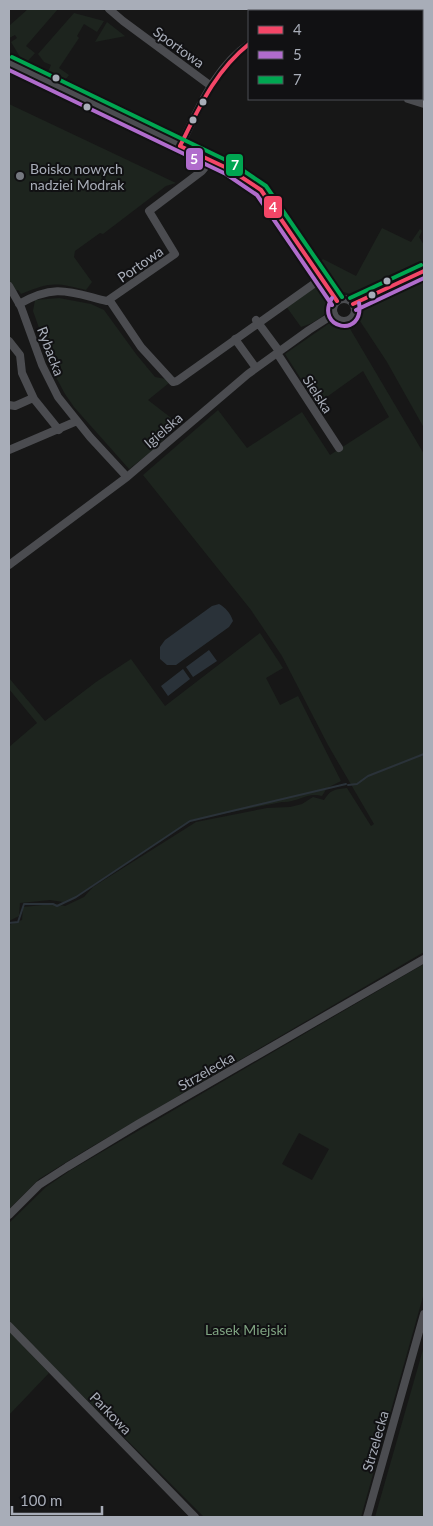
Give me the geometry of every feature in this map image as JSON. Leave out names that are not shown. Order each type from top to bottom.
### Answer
[{"type":"street","name":"Sportowa","points":[[109,9],[123,22],[211,86]]},
{"type":"street","points":[[180,146],[224,65],[248,45]]},
{"type":"street","points":[[9,63],[211,160],[261,190],[338,301]]},
{"type":"street","points":[[411,100],[424,104]]},
{"type":"street","name":"Portowa","points":[[19,304],[32,296],[53,290],[107,301],[176,254],[149,211],[202,171],[211,160]]},
{"type":"street","points":[[353,304],[424,271]]},
{"type":"street","name":"Portowa","points":[[110,300],[141,346],[173,382],[235,339],[257,321],[315,283]]},
{"type":"street","name":"Rybacka","points":[[9,286],[19,304],[49,382],[58,397],[127,477]]},
{"type":"street","points":[[344,299],[353,304],[354,313],[350,318],[342,320],[334,314],[333,308],[338,301],[344,299]]},
{"type":"street","name":"Igielska","points":[[9,565],[127,477],[256,368],[334,314]]},
{"type":"street","points":[[257,321],[278,352]]},
{"type":"street","points":[[235,339],[256,368]]},
{"type":"street","points":[[9,341],[20,355],[22,373],[33,398],[59,430]]},
{"type":"street","name":"Sielska","points":[[278,352],[339,448]]},
{"type":"street","points":[[9,405],[15,406],[33,398]]},
{"type":"street","points":[[9,450],[77,421]]},
{"type":"street","name":"Strzelecka","points":[[9,1215],[39,1185],[67,1167],[424,959]]},
{"type":"street","name":"Strzelecka","points":[[366,1517],[424,1314]]},
{"type":"street","name":"Parkowa","points":[[9,1326],[195,1517]]},
{"type":"green space","points":[[28,9],[58,9],[26,46],[35,53],[28,61],[20,57],[11,42],[17,38],[15,35],[9,38],[9,26]]},
{"type":"green space","points":[[74,13],[104,21],[97,32],[84,24],[77,36],[79,38],[59,68],[69,75],[65,80],[48,72],[51,65],[44,62],[38,54]]},
{"type":"green space","points":[[107,22],[125,36],[126,36],[95,42]]},
{"type":"green space","points":[[9,104],[176,183],[166,186],[103,234],[100,233],[75,251],[74,257],[92,282],[86,290],[53,284],[21,294],[18,290],[15,291],[9,282]]},
{"type":"green space","points":[[382,228],[411,242],[420,229],[422,231],[419,237],[424,245],[424,264],[354,295],[340,291],[320,262],[323,259],[356,276]]},
{"type":"green space","points":[[424,277],[424,428],[387,362],[358,318],[360,307]]},
{"type":"green space","points":[[316,279],[333,304],[319,318],[301,327],[283,302]]},
{"type":"green space","points":[[59,298],[91,304],[104,310],[155,377],[166,379],[169,383],[148,400],[179,424],[151,452],[129,469],[74,407],[57,379],[33,311],[35,300]]},
{"type":"green space","points":[[334,320],[346,322],[424,454],[424,952],[39,1179],[9,1209],[9,925],[22,920],[23,907],[53,904],[65,906],[84,897],[93,887],[196,822],[267,808],[290,807],[302,804],[313,797],[324,800],[333,791],[347,788],[371,826],[374,824],[328,745],[282,656],[251,610],[143,475],[218,410],[247,448],[302,412],[330,455],[389,417],[363,371],[317,404],[285,354]]},
{"type":"green space","points":[[260,633],[283,668],[266,678],[280,705],[298,696],[341,781],[327,788],[322,796],[311,795],[293,801],[191,820],[76,896],[63,902],[50,900],[20,903],[19,916],[9,921],[9,747],[37,723],[9,689],[9,678],[45,721],[96,682],[131,659],[165,706]]},
{"type":"green space","name":"Lasek Miejski","points":[[424,964],[424,1293],[361,1517],[204,1517],[9,1322],[9,1223],[46,1187],[71,1170]],"holes":[[[299,1133],[329,1149],[312,1180],[282,1164]]]},
{"type":"green space","points":[[9,1331],[49,1373],[9,1415]]},
{"type":"green space","points":[[424,1346],[424,1517],[375,1517]]},
{"type":"shaded area","points":[[219,604],[228,611],[232,618],[233,621],[229,627],[176,665],[167,665],[160,659],[160,647],[165,640],[212,606]]},
{"type":"shaded area","points":[[209,650],[217,661],[193,677],[186,667]]},
{"type":"shaded area","points":[[183,669],[190,679],[168,696],[161,686]]},
{"type":"waterway","points":[[348,785],[357,784],[368,776],[424,754]]},
{"type":"waterway","points":[[9,923],[18,922],[24,904],[53,904],[57,906],[76,897],[190,821],[346,784]]},
{"type":"transit line","name":"4","points":[[180,146],[201,104],[217,78],[248,45]]},
{"type":"transit line","name":"7","points":[[12,57],[232,163],[266,186],[342,297]]},
{"type":"transit line","name":"5","points":[[9,70],[226,174],[257,195],[332,305]]},
{"type":"transit line","name":"4","points":[[180,146],[229,169],[261,190],[337,301]]},
{"type":"transit line","name":"7","points":[[350,298],[421,265]]},
{"type":"transit line","name":"4","points":[[353,304],[424,271]]},
{"type":"transit line","name":"5","points":[[356,310],[424,278]]},
{"type":"transit line","name":"5","points":[[332,298],[328,309],[329,317],[334,323],[341,326],[355,322],[359,314],[359,303]]},
{"type":"place","name":"Boisko nowych nadziei Modrak","points":[[20,176]]}]
